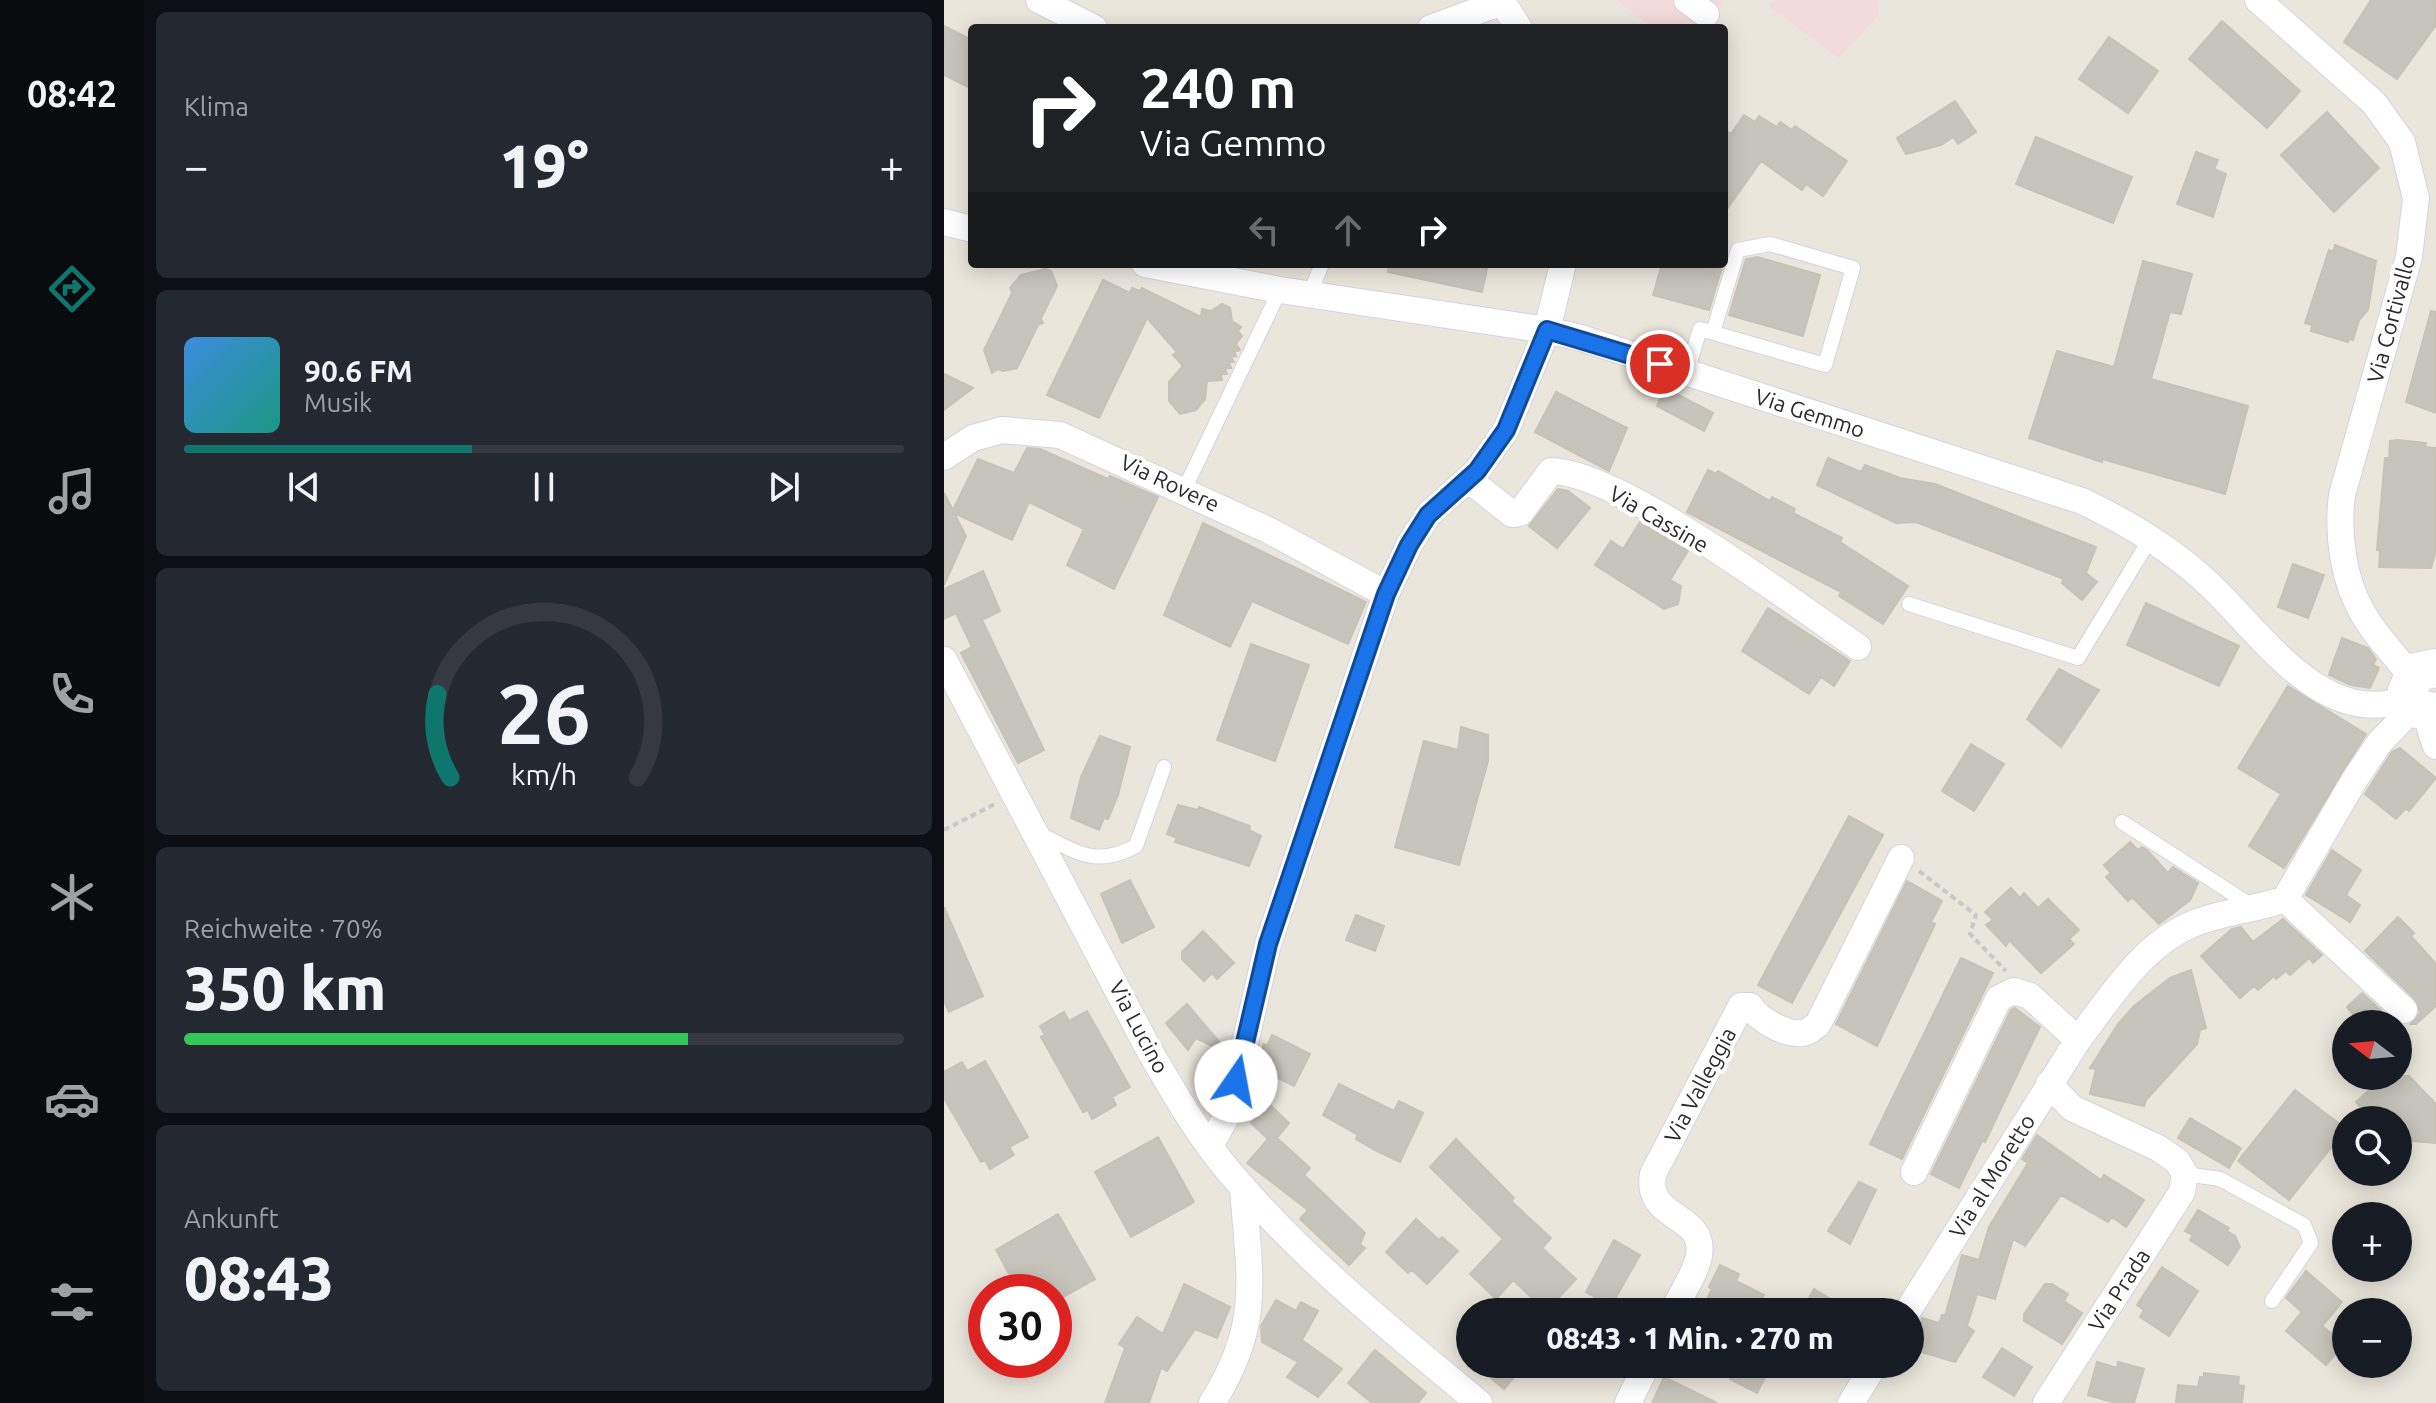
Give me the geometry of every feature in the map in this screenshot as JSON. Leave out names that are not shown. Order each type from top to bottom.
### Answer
[{"type":"street","points":[[1039,0],[1086,24]]},
{"type":"street","name":"Via Cortivallo","points":[[2258,0],[2374,103],[2402,142],[2416,198],[2409,257],[2342,495],[2339,528],[2343,557],[2364,616],[2424,703]]},
{"type":"street","points":[[1441,24],[1501,1],[1516,24]]},
{"type":"street","points":[[944,222],[968,228]]},
{"type":"street","name":"Via Gemmo","points":[[1166,268],[1280,290],[1547,330],[1687,372],[2082,501],[2129,523],[2201,576],[2268,647],[2318,686],[2350,702],[2375,707],[2424,703]]},
{"type":"street","points":[[1211,1144],[1229,1112],[1268,944],[1386,594],[1409,545],[1428,515],[1468,479],[1506,430],[1547,330],[1562,268]]},
{"type":"street","name":"Via Rovere","points":[[944,457],[973,438],[1002,430],[1032,430],[1060,435],[1184,490],[1386,594]]},
{"type":"street","name":"Via Cassine","points":[[1468,479],[1512,514],[1520,513],[1551,471],[1568,471],[1587,479],[1666,518],[1858,647]]},
{"type":"street","name":"Via Lucino","points":[[944,660],[1038,833],[1148,1048],[1182,1106],[1243,1187],[1348,1291],[1479,1403]]},
{"type":"street","points":[[2404,1010],[2285,899],[2380,742],[2424,703]]},
{"type":"street","name":"Via Valleggia","points":[[1680,1298],[1698,1260],[1698,1240],[1691,1226],[1658,1206],[1650,1189],[1653,1174],[1741,1006],[1750,1006],[1756,1016],[1792,1033],[1804,1034],[1818,1024],[1901,858]]},
{"type":"street","name":"Via al Moretto","points":[[1916,1298],[2049,1084],[2124,978],[2156,947],[2194,923],[2285,899]]},
{"type":"street","points":[[1914,1172],[1999,998],[2014,991],[2030,996],[2078,1040]]},
{"type":"street","points":[[2049,1084],[2072,1108],[2158,1148],[2177,1161],[2185,1174]]},
{"type":"street","name":"Via Prada","points":[[2046,1403],[2182,1192],[2185,1174]]},
{"type":"street","points":[[1212,1403],[1233,1369],[1247,1329],[1251,1264],[1243,1187]]},
{"type":"street","points":[[1628,1403],[1640,1378]]},
{"type":"street","points":[[1851,1403],[1866,1378]]},
{"type":"lane","points":[[1687,372],[1700,329],[1825,365],[1853,268],[1770,244],[1738,250],[1713,332]]},
{"type":"lane","points":[[1310,293],[1320,268]]},
{"type":"lane","points":[[1184,490],[1280,290]]},
{"type":"lane","points":[[1909,604],[2078,658],[2150,539]]},
{"type":"lane","points":[[1038,833],[1087,857],[1114,857],[1136,846],[1164,767]]},
{"type":"lane","points":[[2122,822],[2255,908]]},
{"type":"lane","points":[[2185,1174],[2220,1179],[2304,1225],[2311,1243],[2272,1301]]},
{"type":"path","points":[[944,830],[1015,793]]},
{"type":"path","points":[[1901,858],[1976,915],[1970,934],[2030,996]]},
{"type":"shaded area","points":[[1617,0],[1724,0],[1706,24],[1648,24]]},
{"type":"shaded area","points":[[1774,0],[1877,0],[1879,14],[1839,58],[1768,6]]},
{"type":"building","points":[[2371,0],[2436,0],[2436,25],[2397,79],[2344,42]]},
{"type":"building","points":[[2222,21],[2300,91],[2267,128],[2189,59]]},
{"type":"building","points":[[944,26],[968,38],[968,87],[944,75]]},
{"type":"building","points":[[2109,37],[2158,71],[2128,113],[2079,79]]},
{"type":"building","points":[[1955,101],[1976,132],[1958,144],[1953,137],[1941,145],[1906,154],[1897,138]]},
{"type":"building","points":[[2327,112],[2379,168],[2334,212],[2281,155]]},
{"type":"building","points":[[1744,115],[1755,122],[1759,116],[1777,127],[1780,122],[1792,130],[1795,126],[1847,161],[1823,196],[1806,184],[1802,190],[1761,161],[1728,207],[1728,132],[1731,134]]},
{"type":"building","points":[[2036,137],[2132,177],[2113,223],[2016,184]]},
{"type":"building","points":[[2196,152],[2218,160],[2214,169],[2226,174],[2213,217],[2177,204]]},
{"type":"building","points":[[2335,245],[2376,261],[2368,310],[2359,320],[2353,340],[2349,339],[2348,342],[2311,331],[2312,325],[2305,323],[2329,250],[2333,252]]},
{"type":"building","points":[[1757,257],[1820,275],[1803,336],[1729,315],[1746,259]]},
{"type":"building","points":[[2143,261],[2192,274],[2181,314],[2170,312],[2151,379],[2248,406],[2225,494],[2102,459],[2102,462],[2029,438],[2057,351],[2114,367]]},
{"type":"building","points":[[1388,268],[1487,268],[1482,292],[1388,272]]},
{"type":"building","points":[[1661,268],[1722,268],[1709,310],[1653,295]]},
{"type":"building","points":[[1045,269],[1051,271],[1057,286],[1041,318],[1043,323],[1038,325],[1017,368],[998,369],[992,373],[984,350],[1012,293],[1010,288],[1021,275]]},
{"type":"building","points":[[1103,280],[1130,293],[1132,288],[1140,291],[1142,288],[1201,317],[1202,309],[1211,311],[1222,304],[1230,308],[1232,321],[1241,327],[1238,331],[1242,336],[1236,344],[1240,350],[1231,357],[1234,362],[1229,362],[1231,368],[1225,368],[1227,374],[1221,374],[1222,380],[1207,381],[1205,399],[1196,410],[1180,414],[1169,401],[1169,382],[1183,366],[1173,355],[1177,352],[1147,318],[1099,418],[1047,395]]},
{"type":"building","points":[[2431,311],[2436,312],[2436,413],[2406,402]]},
{"type":"building","points":[[944,374],[973,388],[944,410]]},
{"type":"building","points":[[1665,388],[1713,413],[1704,431],[1657,406]]},
{"type":"building","points":[[1556,392],[1627,428],[1609,471],[1535,432]]},
{"type":"building","points":[[2390,441],[2426,443],[2425,447],[2436,448],[2436,550],[2431,568],[2379,567],[2380,550],[2377,550],[2385,458],[2389,458]]},
{"type":"building","points":[[1027,448],[1040,449],[1158,497],[1114,589],[1067,565],[1084,529],[1029,502],[1012,540],[954,513],[966,536],[944,585],[944,493],[953,510],[978,459],[1014,473]]},
{"type":"building","points":[[1828,458],[1861,472],[1865,465],[1900,478],[1935,484],[2096,547],[2086,573],[2097,582],[2082,600],[2062,583],[2064,579],[1916,522],[1896,523],[1817,485]]},
{"type":"building","points":[[1708,470],[1716,474],[1718,471],[1770,501],[1772,497],[1795,509],[1793,513],[1842,538],[1840,542],[1908,586],[1883,624],[1839,596],[1841,592],[1687,512]]},
{"type":"building","points":[[1558,489],[1568,491],[1590,508],[1557,548],[1529,526]]},
{"type":"building","points":[[1640,522],[1688,551],[1670,580],[1681,586],[1678,604],[1664,609],[1595,565],[1611,541],[1623,549]]},
{"type":"building","points":[[1203,523],[1366,602],[1348,644],[1252,601],[1230,647],[1164,615]]},
{"type":"building","points":[[2293,564],[2324,575],[2308,618],[2278,607]]},
{"type":"building","points":[[983,571],[1000,611],[982,620],[1044,750],[1018,763],[961,653],[972,647],[956,613],[944,619],[944,589]]},
{"type":"building","points":[[2146,603],[2239,646],[2219,686],[2127,645]]},
{"type":"building","points":[[1768,608],[1850,661],[1834,686],[1821,677],[1809,694],[1742,651]]},
{"type":"building","points":[[2342,638],[2368,648],[2376,659],[2373,665],[2379,668],[2370,688],[2351,685],[2329,675]]},
{"type":"building","points":[[1251,644],[1309,665],[1275,761],[1217,740]]},
{"type":"building","points":[[2059,669],[2099,690],[2061,747],[2027,719]]},
{"type":"building","points":[[2288,686],[2366,734],[2284,868],[2249,846],[2281,794],[2238,768]]},
{"type":"building","points":[[1461,727],[1488,735],[1488,761],[1459,865],[1395,847],[1424,741],[1458,750]]},
{"type":"building","points":[[1100,736],[1130,747],[1118,795],[1108,819],[1104,818],[1099,830],[1071,818],[1081,777]]},
{"type":"building","points":[[1971,744],[2004,764],[1974,811],[1942,791]]},
{"type":"building","points":[[2400,748],[2436,778],[2409,811],[2406,808],[2396,819],[2365,794],[2392,752]]},
{"type":"building","points":[[1178,805],[1198,810],[1199,807],[1250,826],[1249,830],[1261,836],[1249,866],[1175,842],[1177,838],[1167,834]]},
{"type":"building","points":[[1849,816],[1883,835],[1792,1003],[1758,985]]},
{"type":"building","points":[[2130,842],[2138,850],[2142,847],[2147,850],[2168,873],[2173,867],[2198,883],[2190,900],[2159,924],[2132,897],[2128,901],[2106,877],[2111,873],[2104,865]]},
{"type":"building","points":[[2332,850],[2361,870],[2346,895],[2360,905],[2350,922],[2306,895]]},
{"type":"building","points":[[1130,880],[1154,927],[1122,943],[1101,894]]},
{"type":"building","points":[[1907,881],[1942,901],[1931,922],[1935,924],[1877,1046],[1836,1024]]},
{"type":"building","points":[[2011,888],[2020,898],[2024,893],[2038,908],[2048,899],[2079,930],[2069,939],[2074,944],[2041,973],[2009,940],[2006,946],[1986,925],[1993,920],[1985,912]]},
{"type":"building","points":[[944,907],[983,996],[949,1012],[944,1001]]},
{"type":"building","points":[[1356,915],[1384,926],[1375,951],[1346,940]]},
{"type":"building","points":[[2398,917],[2436,964],[2436,1006],[2412,1024],[2420,1013],[2415,999],[2365,951]]},
{"type":"building","points":[[2283,919],[2322,955],[2313,963],[2309,958],[2290,975],[2286,971],[2276,979],[2274,976],[2258,990],[2254,986],[2240,998],[2201,956],[2232,929],[2241,927],[2253,942]]},
{"type":"building","points":[[1203,931],[1234,963],[1217,979],[1212,973],[1204,981],[1182,959],[1182,952]]},
{"type":"building","points":[[1961,958],[1993,973],[1902,1159],[1870,1144]]},
{"type":"building","points":[[2191,970],[2206,1028],[2200,1030],[2197,1044],[2144,1106],[2090,1094],[2096,1069],[2090,1068],[2118,1024],[2134,1006],[2170,978]]},
{"type":"building","points":[[2362,993],[2380,1010],[2349,1010],[2347,1007]]},
{"type":"building","points":[[1187,1004],[1226,1053],[1196,1038],[1188,1050],[1166,1023]]},
{"type":"building","points":[[2015,1008],[2040,1027],[1985,1142],[1982,1141],[1959,1188],[1931,1174],[2011,1010]]},
{"type":"building","points":[[1087,1011],[1130,1087],[1112,1097],[1116,1105],[1092,1119],[1088,1110],[1083,1112],[1041,1037],[1045,1035],[1040,1026],[1064,1012],[1069,1021]]},
{"type":"building","points":[[1272,1035],[1310,1054],[1294,1086],[1256,1067],[1264,1044],[1267,1046]]},
{"type":"building","points":[[985,1061],[1028,1137],[1009,1147],[1014,1155],[990,1169],[985,1160],[981,1162],[944,1098],[944,1072],[962,1062],[967,1071]]},
{"type":"building","points":[[2412,1079],[2436,1104],[2436,1143],[2412,1141],[2412,1106],[2360,1106],[2356,1102],[2369,1090],[2412,1090]]},
{"type":"building","points":[[1339,1084],[1394,1111],[1399,1101],[1423,1113],[1400,1162],[1356,1139],[1358,1135],[1323,1115]]},
{"type":"building","points":[[2295,1090],[2332,1118],[2332,1146],[2289,1200],[2238,1161]]},
{"type":"building","points":[[1269,1104],[1289,1123],[1277,1138],[1310,1168],[1304,1175],[1365,1233],[1360,1244],[1365,1248],[1349,1265],[1300,1219],[1308,1210],[1247,1163],[1268,1139],[1251,1123]]},
{"type":"building","points":[[2190,1118],[2241,1148],[2229,1168],[2178,1138]]},
{"type":"building","points":[[2037,1135],[2101,1180],[2104,1175],[2144,1200],[2126,1227],[2112,1217],[2108,1222],[2061,1195],[2025,1246],[2013,1239],[1995,1299],[1977,1294],[1967,1326],[1974,1331],[1955,1362],[1924,1353],[1924,1319],[1939,1323],[1942,1315],[1945,1316],[1962,1255],[1979,1260],[1989,1227],[2028,1163],[2022,1159]]},
{"type":"building","points":[[1158,1137],[1194,1202],[1131,1237],[1095,1172]]},
{"type":"building","points":[[1456,1139],[1514,1198],[1511,1201],[1551,1238],[1542,1248],[1576,1279],[1558,1298],[1532,1298],[1513,1280],[1495,1298],[1470,1274],[1503,1239],[1430,1167]]},
{"type":"building","points":[[1859,1182],[1876,1190],[1850,1244],[1828,1231]]},
{"type":"building","points":[[2198,1210],[2229,1228],[2227,1231],[2235,1236],[2240,1247],[2228,1265],[2190,1240],[2193,1235],[2185,1231]]},
{"type":"building","points":[[1058,1214],[1095,1279],[1072,1292],[1072,1274],[1009,1274],[996,1250]]},
{"type":"building","points":[[1416,1219],[1439,1240],[1442,1237],[1458,1251],[1427,1284],[1412,1270],[1408,1273],[1386,1252]]},
{"type":"building","points":[[1614,1240],[1640,1255],[1616,1298],[1597,1298],[1586,1292]]},
{"type":"building","points":[[1720,1265],[1739,1274],[1736,1281],[1764,1295],[1762,1298],[1710,1298],[1712,1289],[1709,1287]]},
{"type":"building","points":[[2162,1267],[2198,1291],[2169,1336],[2140,1317],[2144,1310],[2137,1305]]},
{"type":"building","points":[[2306,1271],[2337,1298],[2332,1298],[2332,1314],[2322,1326],[2332,1334],[2332,1358],[2326,1365],[2286,1331],[2302,1312],[2286,1298]]},
{"type":"building","points":[[1184,1284],[1230,1307],[1217,1338],[1195,1329],[1167,1371],[1161,1368],[1149,1403],[1105,1403],[1125,1348],[1119,1344],[1137,1317],[1163,1334]]},
{"type":"building","points":[[2045,1284],[2052,1284],[2068,1294],[2064,1301],[2082,1313],[2062,1344],[2024,1321],[2024,1314]]},
{"type":"building","points":[[1814,1289],[1829,1298],[1809,1298]]},
{"type":"building","points":[[1276,1300],[1296,1311],[1301,1302],[1318,1311],[1302,1340],[1342,1369],[1318,1397],[1287,1377],[1298,1362],[1262,1342],[1261,1326]]},
{"type":"building","points":[[2002,1348],[2032,1367],[2014,1396],[1983,1377]]},
{"type":"building","points":[[1375,1350],[1426,1393],[1418,1403],[1372,1403],[1348,1383]]},
{"type":"building","points":[[2097,1362],[2117,1368],[2118,1362],[2144,1369],[2134,1403],[2116,1403],[2088,1395]]},
{"type":"building","points":[[2204,1373],[2239,1377],[2238,1385],[2244,1386],[2242,1403],[2176,1403],[2178,1385],[2198,1387]]},
{"type":"building","points":[[1491,1378],[1513,1378],[1504,1389]]},
{"type":"building","points":[[1666,1378],[1717,1403],[1652,1403]]},
{"type":"building","points":[[1731,1378],[1765,1378],[1757,1393]]},
{"type":"route","points":[[1236,1081],[1248,1019],[1268,944],[1355,679],[1386,594],[1409,545],[1428,515],[1452,497],[1477,471],[1506,430],[1531,376],[1547,330],[1660,364]]}]
